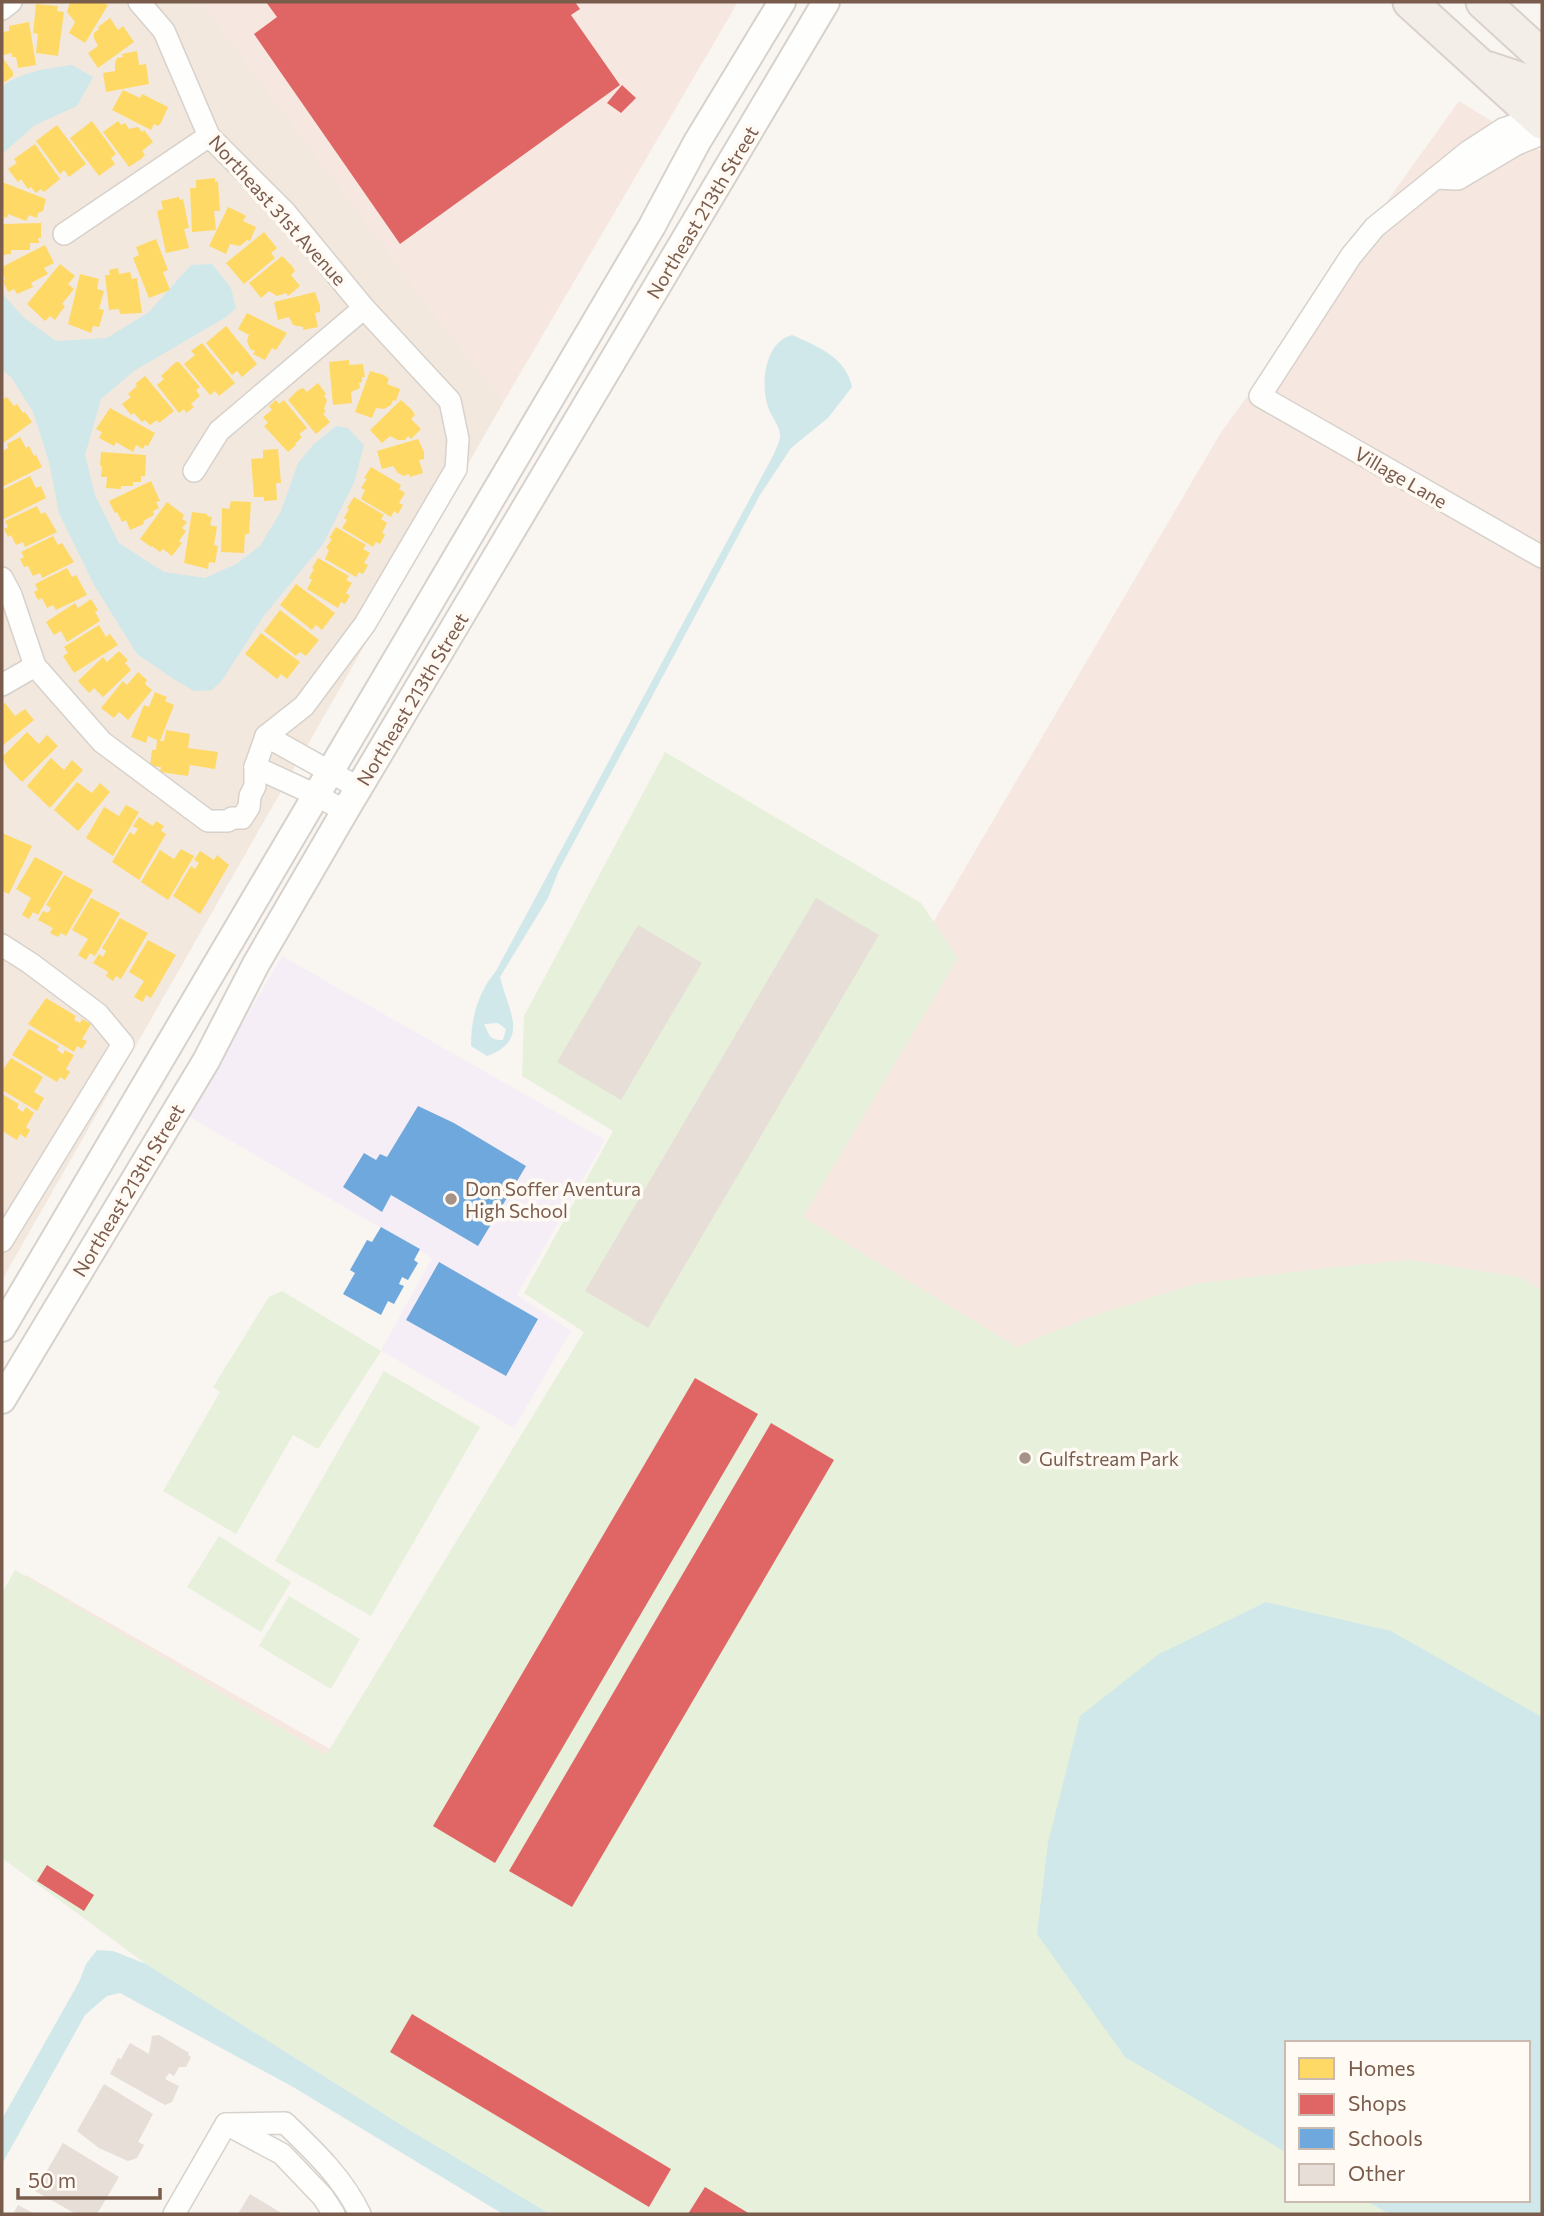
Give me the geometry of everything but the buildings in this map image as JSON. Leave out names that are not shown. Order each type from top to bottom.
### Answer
[{"type":"main road","points":[[1410,2],[1541,122]]},
{"type":"main road","points":[[1485,3],[1542,56]]},
{"type":"main road","points":[[1480,66],[1525,81],[1542,83]]},
{"type":"street","points":[[2,9],[11,2]]},
{"type":"street","name":"Northeast 31st Avenue","points":[[139,2],[164,31],[209,136],[285,212],[364,308],[450,401],[458,439],[456,469],[365,624],[304,706],[266,736]]},
{"type":"street","name":"Northeast 213th Street","points":[[2,1328],[782,2]]},
{"type":"street","name":"Northeast 213th Street","points":[[2,1399],[206,1061],[256,964],[345,811],[826,2]]},
{"type":"street","name":"Village Lane","points":[[1541,122],[1503,128],[1375,227],[1359,246],[1261,396],[1542,558]]},
{"type":"street","points":[[64,234],[209,136]]},
{"type":"street","points":[[194,471],[219,431],[364,308]]},
{"type":"street","points":[[2,578],[11,595],[35,666],[102,742],[208,821],[242,817],[249,807],[255,786],[255,766],[266,736],[359,788]]},
{"type":"street","points":[[2,685],[35,666]]},
{"type":"street","points":[[255,766],[345,811]]},
{"type":"street","points":[[2,945],[98,1014],[123,1044],[2,1241]]},
{"type":"street","points":[[226,2124],[285,2123],[330,2167],[349,2191],[360,2214]]},
{"type":"street","points":[[174,2214],[226,2124]]},
{"type":"street","points":[[226,2124],[282,2154],[323,2197],[334,2214]]},
{"type":"shaded area","points":[[2,2],[203,2],[504,401],[2,1280]]},
{"type":"shaded area","points":[[201,2],[738,2],[504,401],[448,333]]},
{"type":"shaded area","name":"Gulfstream Park","points":[[1459,101],[1542,152],[1542,2214],[550,2214],[406,2128],[146,1964],[2,1612],[26,1575],[358,1765],[839,1083],[1220,434]]},
{"type":"shaded area","name":"Don Soffer Aventura High School","points":[[282,956],[605,1140],[517,1295],[571,1331],[514,1428],[381,1351],[432,1258],[188,1116]]},
{"type":"green space","name":"Gulfstream Park","points":[[665,752],[921,903],[958,958],[803,1217],[1017,1347],[1087,1318],[1194,1284],[1326,1268],[1410,1260],[1519,1277],[1542,1290],[1542,2214],[550,2214],[406,2128],[146,1964],[2,1858],[2,1593],[15,1570],[326,1755],[584,1332],[524,1293],[613,1131],[522,1076],[524,1016]]},
{"type":"green space","points":[[282,1291],[381,1351],[318,1449],[293,1435],[236,1534],[163,1491],[220,1392],[213,1387],[269,1297]]},
{"type":"green space","points":[[384,1371],[480,1427],[371,1616],[275,1561]]},
{"type":"green space","points":[[219,1536],[291,1582],[261,1632],[187,1587]]},
{"type":"green space","points":[[289,1596],[360,1639],[331,1689],[259,1646]]},
{"type":"water","points":[[72,65],[93,77],[77,106],[35,125],[2,154],[2,87],[26,74]]},
{"type":"water","points":[[212,264],[231,288],[236,308],[226,317],[134,371],[101,399],[85,455],[95,495],[119,543],[164,572],[205,578],[236,564],[260,546],[281,511],[298,463],[313,445],[336,426],[348,428],[364,445],[354,483],[323,544],[263,617],[223,679],[212,690],[194,691],[137,654],[94,585],[59,513],[49,462],[33,412],[11,377],[2,370],[2,293],[24,318],[56,341],[107,338],[149,312],[191,265]]},
{"type":"water","points":[[792,335],[829,354],[844,368],[852,387],[828,418],[791,448],[760,495],[559,870],[548,898],[500,977],[511,1013],[513,1033],[509,1042],[487,1056],[471,1046],[472,1025],[480,997],[774,454],[780,434],[768,407],[765,376],[770,355],[783,339]],"holes":[[[498,1023],[506,1029],[503,1040],[495,1039],[490,1036],[484,1024]]]},
{"type":"water","points":[[1266,1602],[1391,1631],[1542,1717],[1542,2214],[1389,2214],[1368,2202],[1530,2202],[1530,2041],[1285,2041],[1285,2152],[1125,2057],[1037,1934],[1048,1843],[1080,1716],[1159,1654]]},
{"type":"water","points":[[97,1950],[113,1951],[146,1964],[406,2128],[550,2214],[503,2214],[293,2087],[120,1993],[107,1996],[85,2015],[2,2164],[2,2119],[79,1982],[86,1964]]},
{"type":"place","name":"Don Soffer Aventura High School","points":[[451,1199]]},
{"type":"place","name":"Gulfstream Park","points":[[1025,1458]]}]
